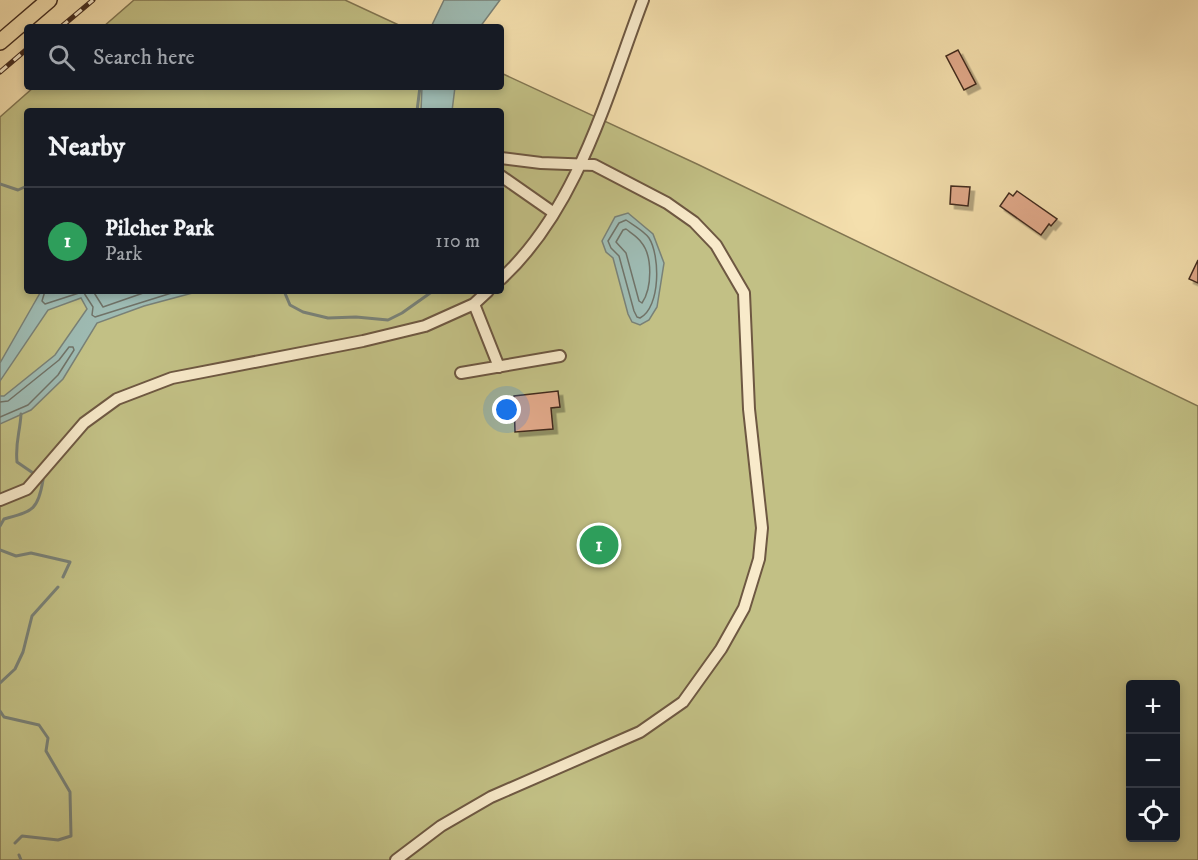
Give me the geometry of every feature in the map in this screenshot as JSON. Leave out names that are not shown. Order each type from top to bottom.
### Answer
[{"type":"main road","points":[[0,42],[49,0]]},
{"type":"street","points":[[504,276],[534,242],[554,213],[581,164],[643,0]]},
{"type":"street","points":[[396,860],[441,826],[492,797],[640,732],[683,702],[722,649],[744,608],[759,559],[762,528],[749,409],[744,293],[716,245],[694,222],[667,203],[594,165],[541,163],[504,158]]},
{"type":"street","points":[[504,178],[554,213]]},
{"type":"street","points":[[0,500],[27,489],[84,423],[117,399],[172,378],[363,341],[425,326],[474,304],[485,294]]},
{"type":"street","points":[[474,304],[499,367]]},
{"type":"street","points":[[461,373],[560,356]]},
{"type":"shaded area","points":[[134,0],[345,0],[397,24],[106,24]]},
{"type":"shaded area","points":[[504,74],[697,164],[1198,406],[1198,860],[0,860],[0,117],[31,90],[504,90]]},
{"type":"water","points":[[444,0],[500,0],[482,24],[432,24]]},
{"type":"water","points":[[422,90],[455,90],[452,108],[421,108]]},
{"type":"water","points":[[628,213],[653,234],[664,263],[657,307],[649,320],[640,325],[632,322],[628,314],[613,258],[606,252],[602,241],[615,217]]},
{"type":"water","points":[[39,294],[189,294],[144,306],[97,323],[63,379],[31,410],[0,424],[0,396],[4,396],[55,355],[87,309],[81,298],[48,310],[0,381],[0,363]]},
{"type":"building","points":[[958,50],[976,84],[964,90],[946,56]]},
{"type":"building","points":[[951,186],[970,187],[968,206],[950,204]]},
{"type":"building","points":[[1017,191],[1057,219],[1051,226],[1049,224],[1041,235],[1000,206],[1009,193],[1013,196]]},
{"type":"building","points":[[1198,260],[1198,283],[1189,279]]},
{"type":"building","points":[[558,391],[560,407],[551,408],[553,429],[515,432],[514,396]]},
{"type":"waterway","points":[[417,108],[420,90]]},
{"type":"waterway","points":[[0,184],[18,190],[24,187]]},
{"type":"waterway","points":[[285,294],[290,305],[303,312],[328,318],[356,317],[388,320],[429,294]]},
{"type":"waterway","points":[[21,414],[17,462],[33,473]]},
{"type":"waterway","points":[[0,526],[4,519],[21,514],[36,504],[43,480]]},
{"type":"waterway","points":[[0,550],[16,556],[31,553],[70,562],[63,577]]},
{"type":"waterway","points":[[0,683],[15,669],[23,652],[32,616],[58,587]]},
{"type":"waterway","points":[[0,711],[4,717],[39,725],[48,738],[46,751],[70,792],[71,836],[58,840],[22,836],[15,843]]},
{"type":"waterway","points":[[19,855],[21,860]]},
{"type":"railway","points":[[65,24],[93,0]]},
{"type":"railway","points":[[0,72],[24,52]]},
{"type":"place","name":"Pilcher Park","points":[[599,545]]}]
